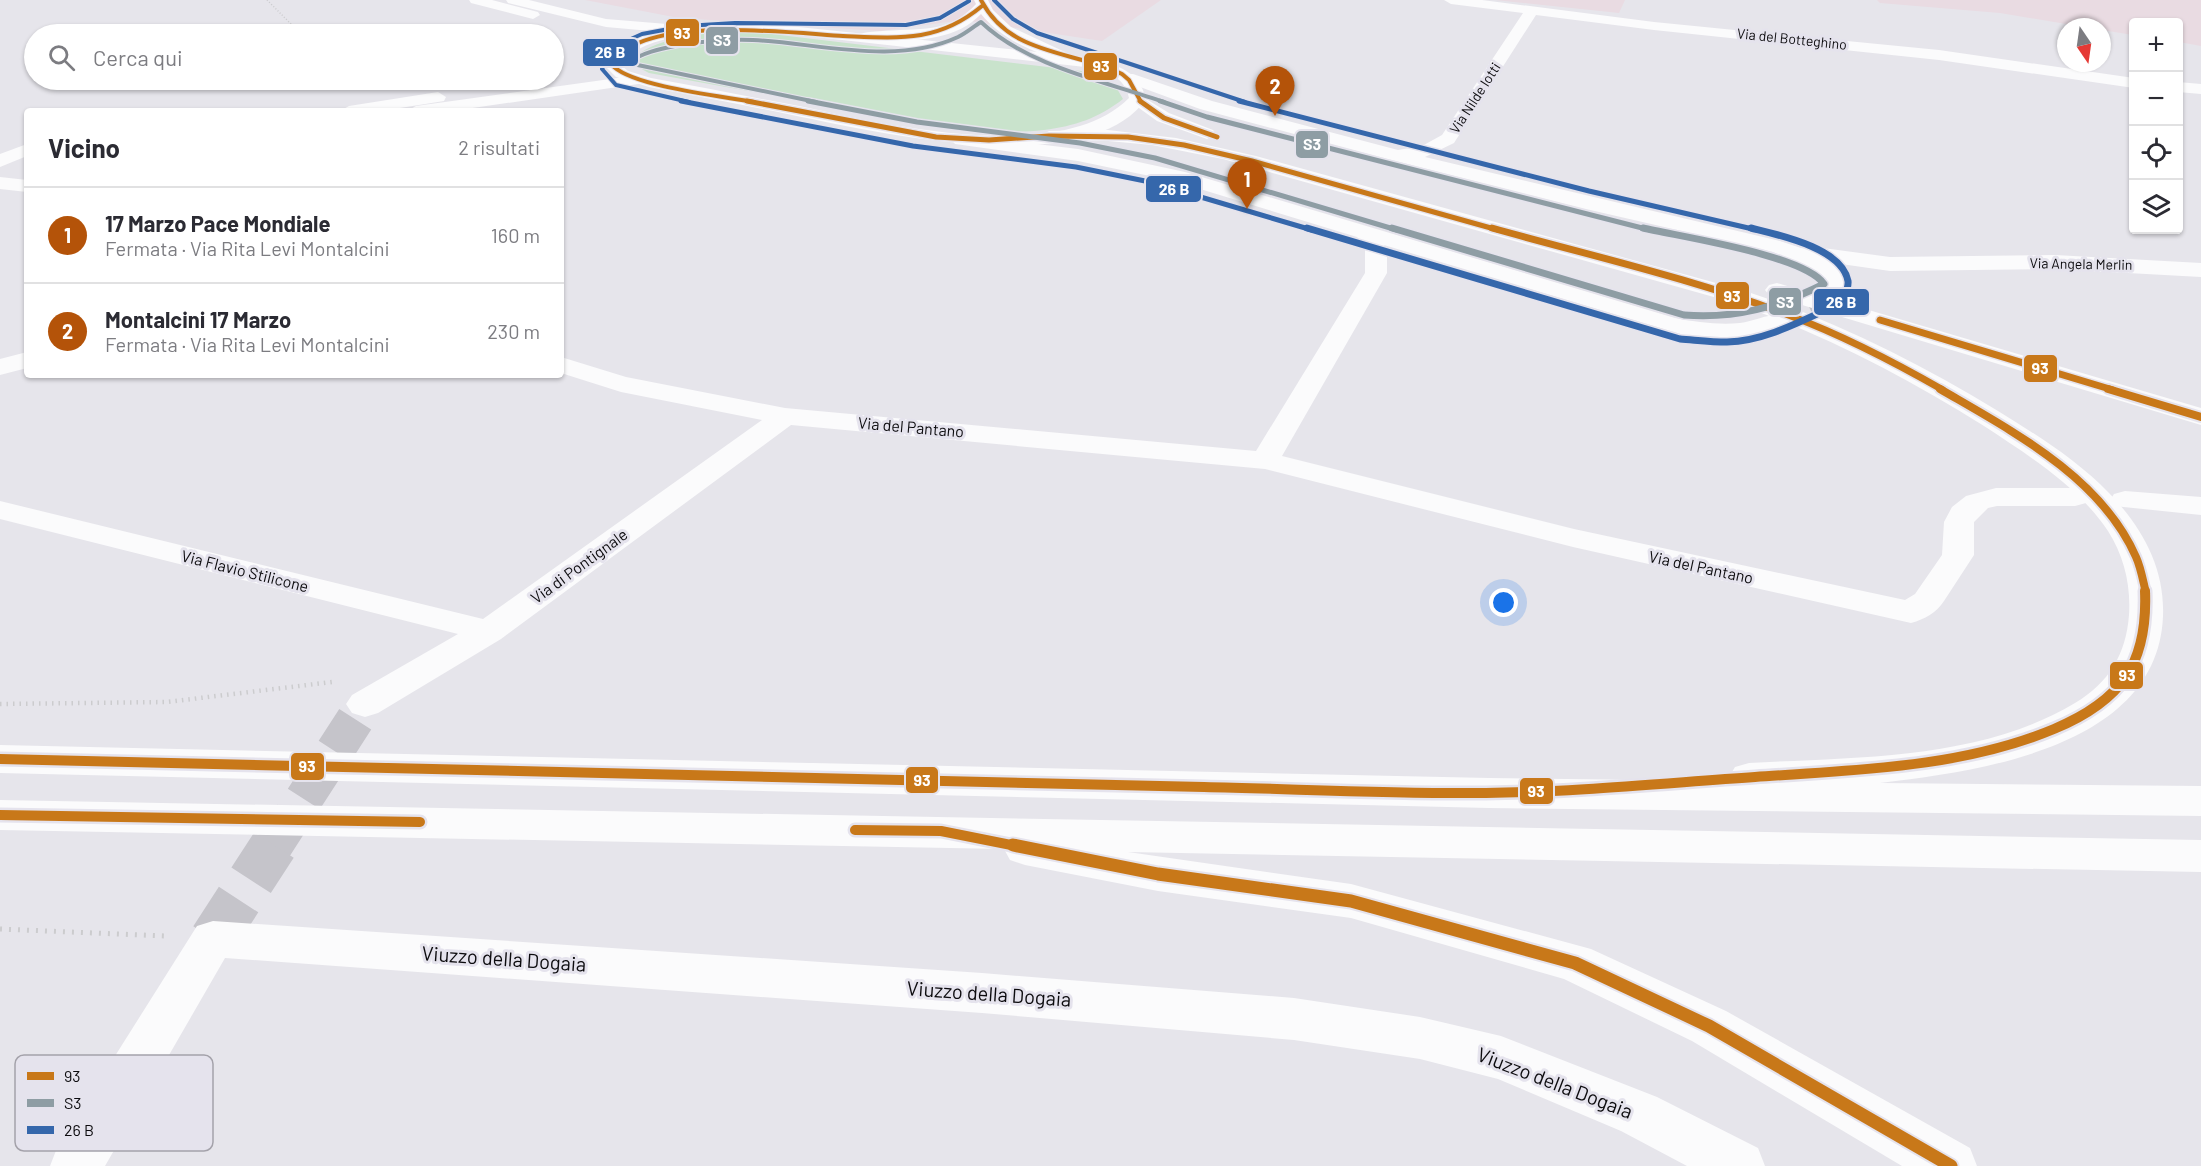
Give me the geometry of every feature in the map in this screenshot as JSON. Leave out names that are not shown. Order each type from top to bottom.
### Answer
[{"type":"main road","points":[[477,0],[602,32],[618,39],[624,51]]},
{"type":"main road","points":[[513,0],[606,23],[705,30],[770,28],[1072,59],[1098,65],[1206,105],[1586,203],[1780,247]]},
{"type":"main road","name":"Via del Botteghino","points":[[1451,0],[1654,26],[1939,56],[2129,81]]},
{"type":"main road","points":[[860,37],[945,30],[968,21],[981,3],[1015,36],[1072,59]]},
{"type":"main road","name":"Via Nilde Iotti","points":[[1395,155],[1427,151],[1448,140],[1532,10]]},
{"type":"main road","points":[[614,67],[615,60],[624,51],[664,36],[705,30]]},
{"type":"main road","points":[[564,77],[614,67]]},
{"type":"main road","points":[[614,67],[622,74],[639,80],[901,132],[1049,150],[1132,165],[1197,181],[1682,327],[1742,330],[1777,321]]},
{"type":"main road","points":[[1127,77],[1136,86],[1138,99],[1156,113],[1181,125],[1248,146],[1660,261],[1824,303],[2201,417]]},
{"type":"main road","points":[[438,108],[639,80]]},
{"type":"main road","points":[[2183,87],[2201,89]]},
{"type":"main road","points":[[368,108],[482,90]]},
{"type":"main road","points":[[1049,136],[1105,123],[1129,110],[1138,99]]},
{"type":"main road","points":[[956,139],[1007,140],[1049,136],[1128,137],[1221,153],[1677,280],[1784,313],[1853,341],[1959,399],[2026,440],[2074,475],[2111,513],[2138,558],[2146,585],[2148,603],[2145,630],[2138,658],[2129,675],[2109,698],[2085,714],[2017,743],[1908,765],[1489,793]]},
{"type":"main road","points":[[0,147],[24,145]]},
{"type":"main road","points":[[0,160],[24,151]]},
{"type":"main road","points":[[0,183],[24,186]]},
{"type":"main road","points":[[1265,460],[1376,273],[1376,249],[1364,232]]},
{"type":"main road","name":"Via Angela Merlin","points":[[1780,247],[1815,260],[1832,272],[1837,284],[1834,294],[1962,265]]},
{"type":"main road","name":"Via Angela Merlin","points":[[1780,247],[1878,264],[2088,263],[2201,270]]},
{"type":"main road","points":[[1376,273],[1417,264],[1463,262]]},
{"type":"main road","points":[[1677,280],[1826,316],[2201,427]]},
{"type":"main road","points":[[1990,352],[2201,406]]},
{"type":"main road","points":[[0,367],[24,361]]},
{"type":"main road","name":"Via del Pantano","points":[[564,366],[621,384],[785,416],[1265,460],[1596,544],[1911,612],[1927,601],[1958,555],[1959,522],[1963,513],[1977,502],[1996,497],[2075,497]]},
{"type":"main road","name":"Via di Pontignale","points":[[365,704],[489,631],[785,416]]},
{"type":"main road","points":[[2125,500],[2201,506]]},
{"type":"main road","name":"Via Flavio Stilicone","points":[[0,510],[489,631]]},
{"type":"main road","points":[[0,759],[1489,793],[2201,801]]},
{"type":"main road","points":[[0,815],[2201,856]]},
{"type":"main road","points":[[941,831],[1158,874],[1351,901],[1575,963],[1709,1026],[1951,1166]]},
{"type":"main road","points":[[143,1055],[213,939]]},
{"type":"main road","name":"Viuzzo della Dogaia","points":[[213,939],[982,993],[1294,1019],[1420,1038],[1501,1058],[1639,1114],[1738,1166]]},
{"type":"main road","points":[[76,1166],[85,1151]]},
{"type":"path","points":[[267,0],[291,24]]},
{"type":"path","points":[[0,704],[167,702],[339,681]]},
{"type":"path","points":[[0,929],[49,928],[213,939]]},
{"type":"shaded area","points":[[585,0],[1161,0],[1102,41],[963,20],[880,31],[679,18]]},
{"type":"shaded area","points":[[1495,0],[1625,0],[1619,13]]},
{"type":"shaded area","points":[[1877,0],[2201,0],[2201,46],[2183,43],[2183,18],[2129,18],[2129,34],[2111,31],[2111,18],[2057,18],[2057,22],[2000,13],[1880,3]]},
{"type":"green space","points":[[713,33],[763,33],[1090,72],[1116,87],[1123,99],[1096,116],[1066,126],[1022,132],[999,132],[908,120],[649,73],[634,65],[634,57],[663,42]]},
{"type":"tunnel","points":[[1777,321],[1834,293]]},
{"type":"tunnel","points":[[273,847],[365,704]]},
{"type":"tunnel","points":[[213,939],[274,845]]},
{"type":"transit line","name":"93","points":[[981,0],[997,24],[1022,41],[1066,58],[1122,74],[1131,83],[1139,100],[1154,112],[1175,123],[1217,137]]},
{"type":"transit line","points":[[969,1],[940,18],[906,25],[787,22],[685,26],[642,34],[613,47],[602,69],[616,85],[647,94],[913,146],[1076,167],[1150,182],[1680,339],[1727,342],[1747,340],[1782,330],[1841,303],[1848,288],[1842,265],[1832,257],[1784,236],[1589,191],[1229,98],[1037,33],[1013,19],[994,0]]},
{"type":"transit line","name":"93","points":[[0,759],[1444,793],[1523,792],[1846,771],[1938,760],[1968,754],[2023,740],[2078,718],[2101,703],[2121,684],[2136,660],[2145,632],[2146,593],[2137,559],[2120,527],[2098,499],[2040,452],[1955,398],[1862,347],[1789,315],[1687,282],[1252,161],[1184,145],[1128,137],[1049,136],[989,140],[936,137],[649,82],[622,74],[614,67],[621,53],[629,48],[677,33],[742,29],[841,36],[908,36],[948,27],[982,6]]},
{"type":"transit line","name":"S3","points":[[981,22],[999,39],[1028,55],[1207,117],[1583,215],[1776,258],[1819,277],[1824,284],[1757,311],[1723,316],[1684,315],[1155,158],[1080,143],[917,122],[652,70],[628,63],[644,54],[663,49],[724,40],[902,50],[932,45],[958,37],[981,22]]},
{"type":"transit line","name":"93","points":[[1880,320],[2201,417]]},
{"type":"transit line","name":"93","points":[[0,815],[420,822]]},
{"type":"transit line","name":"93","points":[[855,830],[941,831],[1158,874],[1351,901],[1575,963],[1709,1026],[1951,1166]]},
{"type":"place","name":"Montalcini 17 Marzo","points":[[1275,116]]},
{"type":"place","name":"17 Marzo Pace Mondiale","points":[[1247,209]]}]
